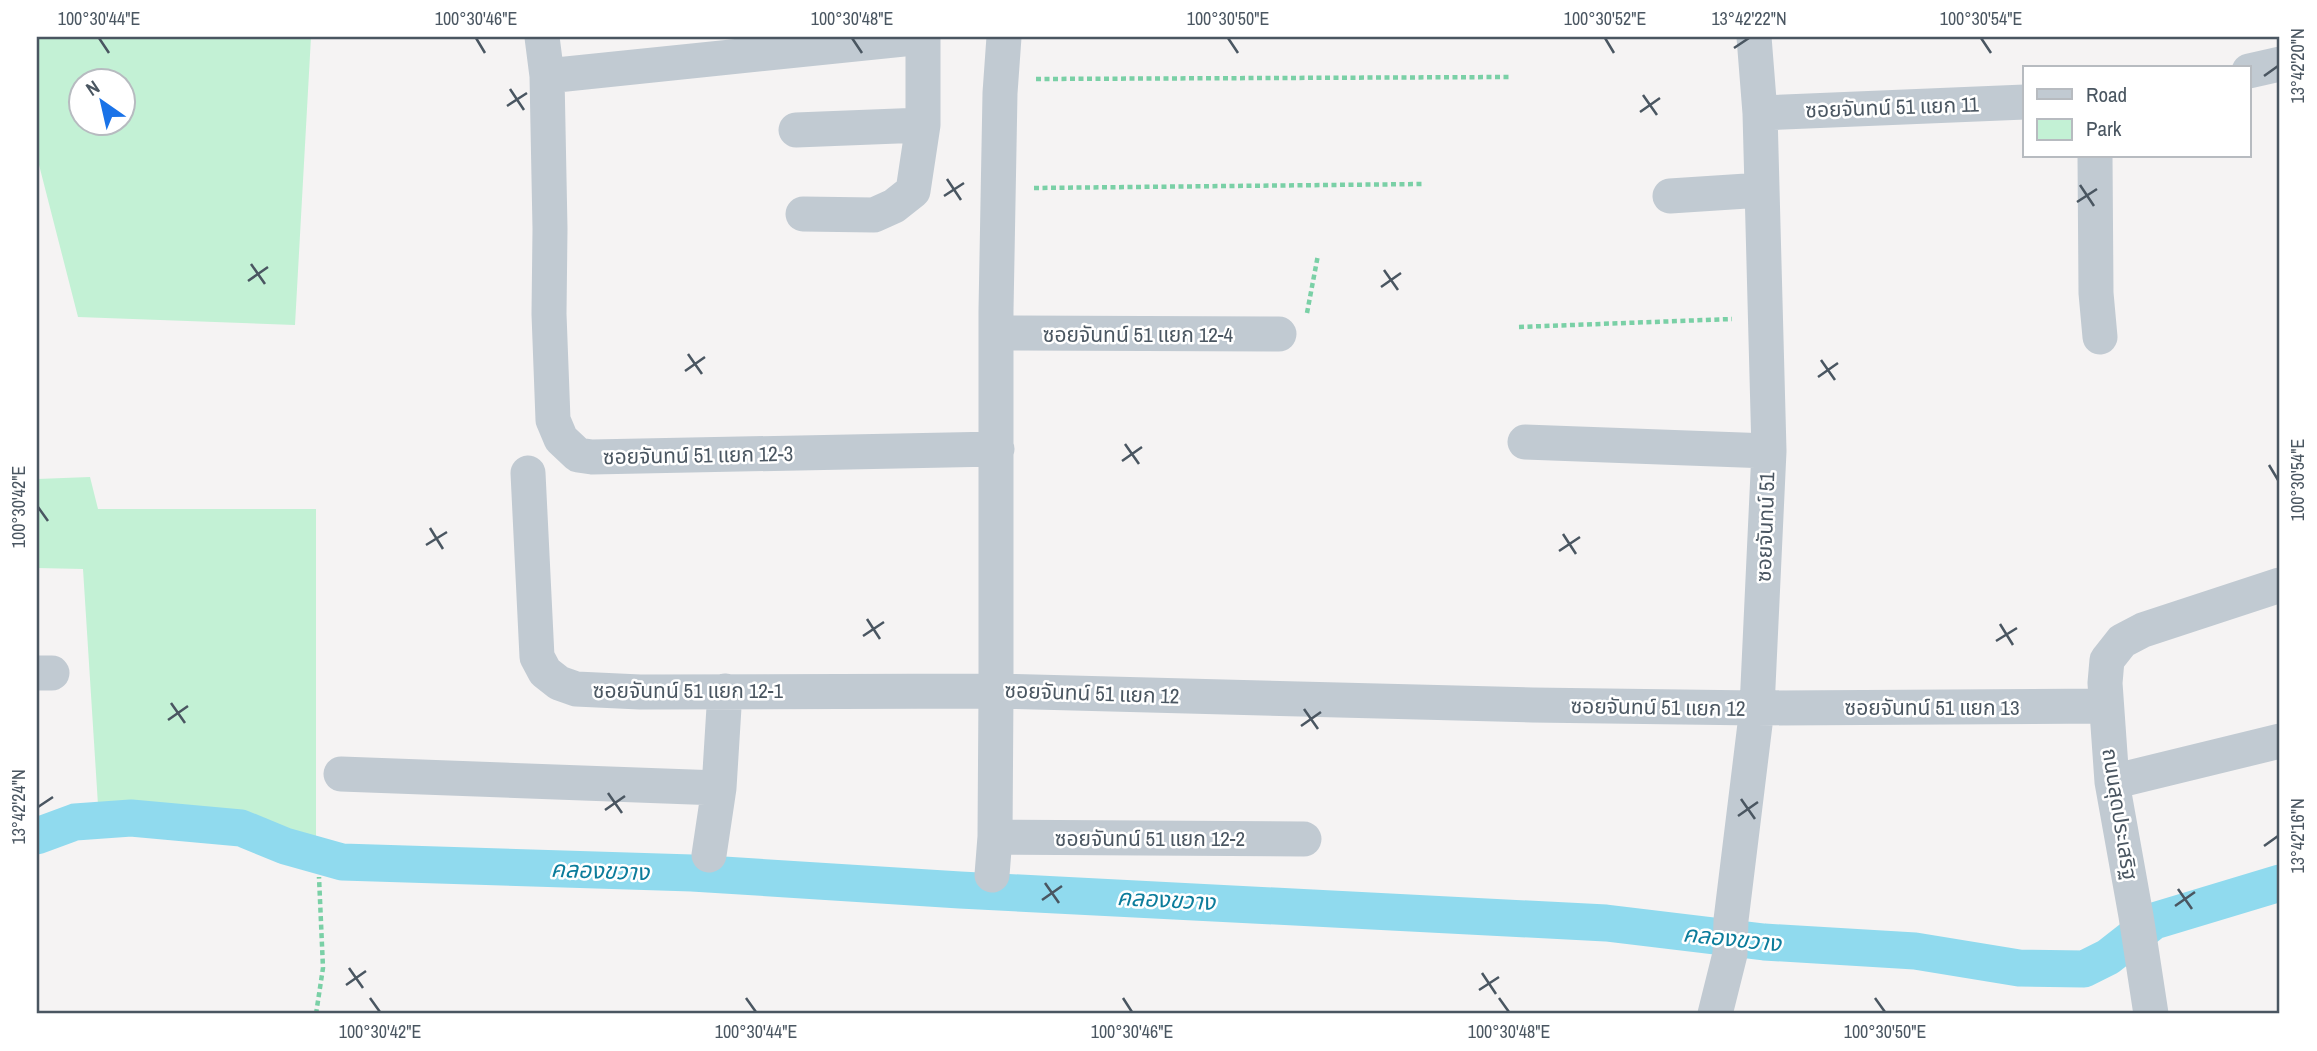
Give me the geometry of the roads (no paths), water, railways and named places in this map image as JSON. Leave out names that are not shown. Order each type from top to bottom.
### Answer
[{"type":"street","points":[[542,37],[547,76],[923,37],[923,125],[913,191],[894,206],[874,215],[803,214]]},
{"type":"street","name":"ซอยจันทน์ 51 แยก 12","points":[[1004,37],[996,333],[996,691],[1757,708]]},
{"type":"street","name":"ซอยจันทน์ 51","points":[[1715,1014],[1730,937],[1757,708],[1769,451],[1760,113],[1754,37]]},
{"type":"street","points":[[2250,71],[2280,64]]},
{"type":"street","name":"ซอยจันทน์ 51 แยก 12-3","points":[[547,76],[549,314],[553,419],[561,439],[578,455],[592,457],[997,449]]},
{"type":"street","name":"ซอยจันทน์ 51 แยก 11","points":[[1760,113],[2023,102]]},
{"type":"street","points":[[796,130],[923,125]]},
{"type":"street","points":[[2095,158],[2096,293],[2100,337]]},
{"type":"street","points":[[1670,196],[1762,190]]},
{"type":"street","name":"ซอยจันทน์ 51 แยก 12-4","points":[[996,333],[1279,334]]},
{"type":"street","points":[[1525,442],[1769,451]]},
{"type":"street","name":"ซอยจันทน์ 51 แยก 12-1","points":[[528,473],[537,657],[545,672],[559,683],[576,689],[640,692],[996,691]]},
{"type":"street","name":"ถนนสุดประเสริฐ","points":[[2151,1014],[2112,782],[2105,683],[2108,660],[2122,641],[2143,630],[2280,585]]},
{"type":"street","points":[[709,855],[719,788],[725,691]]},
{"type":"street","points":[[992,875],[995,837],[996,691]]},
{"type":"street","name":"ซอยจันทน์ 51 แยก 13","points":[[1757,708],[2106,706]]},
{"type":"street","points":[[2112,782],[2280,741]]},
{"type":"street","points":[[341,774],[719,788]]},
{"type":"street","name":"ซอยจันทน์ 51 แยก 12-2","points":[[995,837],[1304,839]]},
{"type":"waterway","name":"คลองขวาง","points":[[37,836],[75,822],[131,818],[241,828],[285,846],[342,862],[692,873],[960,890],[1606,923],[1764,942],[1915,951],[2019,968],[2084,969],[2108,957],[2154,921],[2280,883]]}]
